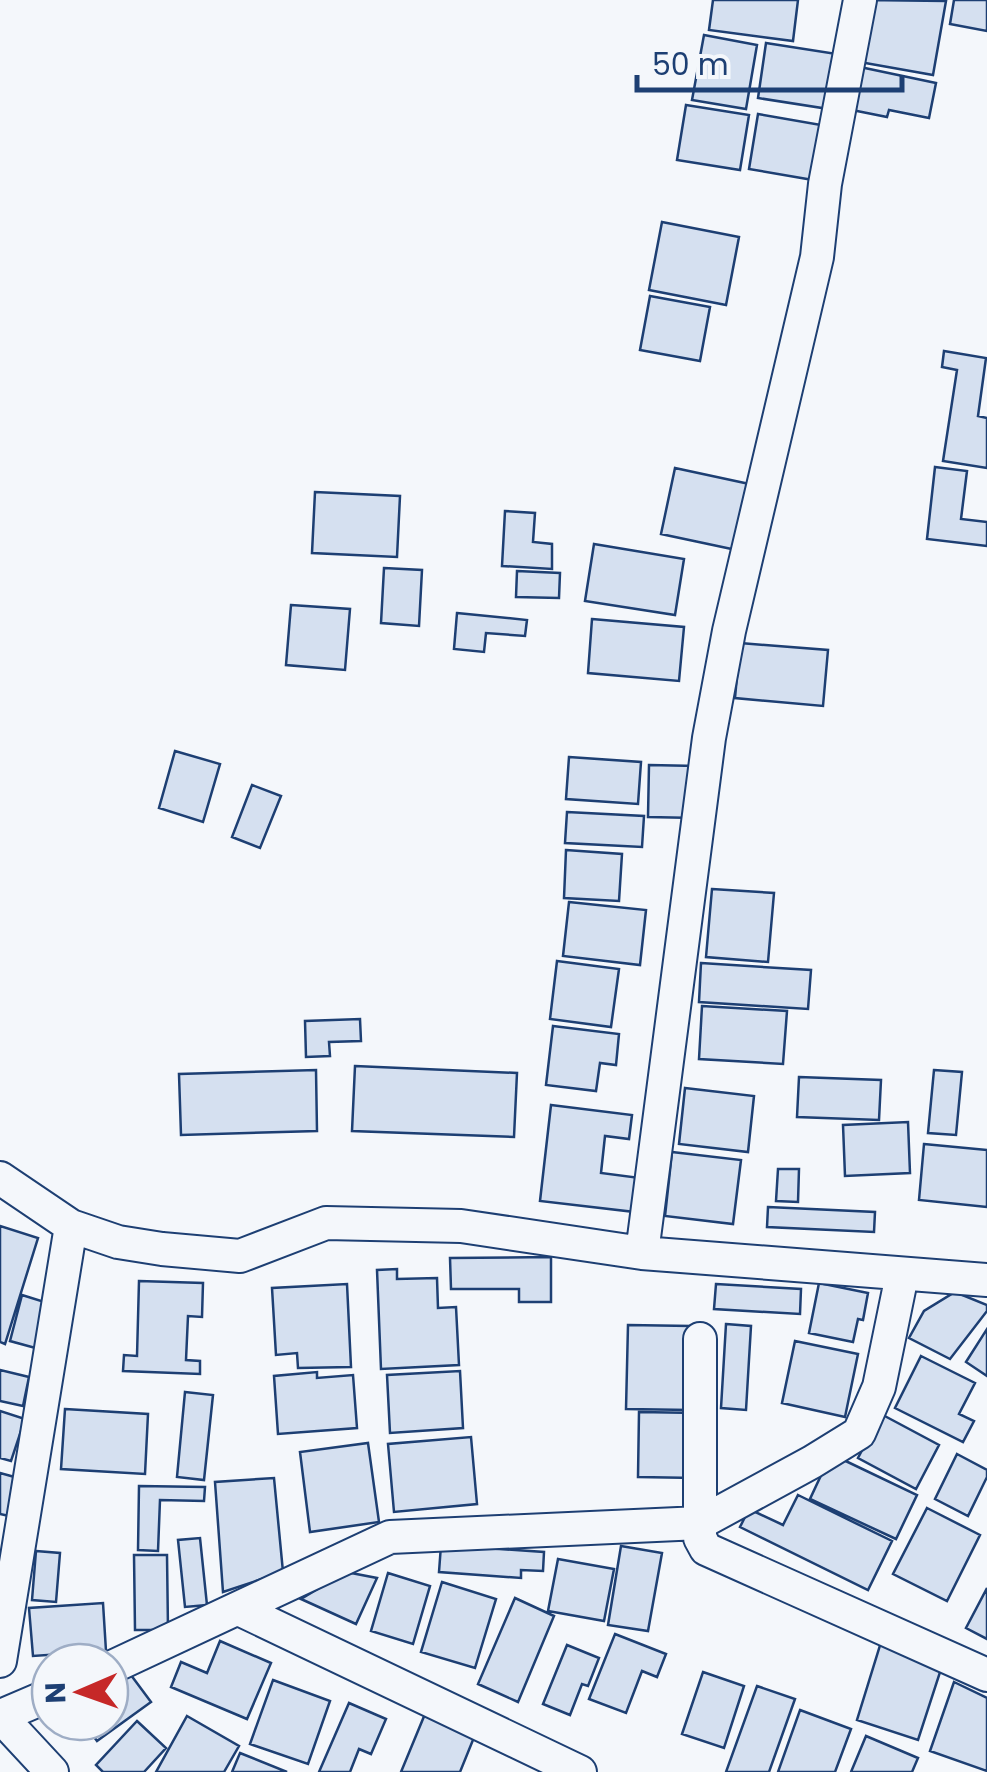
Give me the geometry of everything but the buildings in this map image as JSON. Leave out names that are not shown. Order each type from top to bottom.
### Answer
[{"type":"street","points":[[642,1253],[709,738],[729,632],[817,257],[825,184],[860,0]]},
{"type":"street","points":[[0,1178],[71,1226],[118,1242],[240,1256],[326,1223],[461,1226],[642,1253],[987,1280]]},
{"type":"street","points":[[0,1661],[71,1226]]},
{"type":"street","points":[[130,1659],[390,1537],[700,1522],[859,1433],[879,1386],[902,1275]]},
{"type":"street","points":[[700,1340],[700,1538],[706,1549],[987,1675]]},
{"type":"street","points":[[241,1610],[580,1772]]},
{"type":"street","points":[[30,1703],[0,1716],[52,1772]]}]
